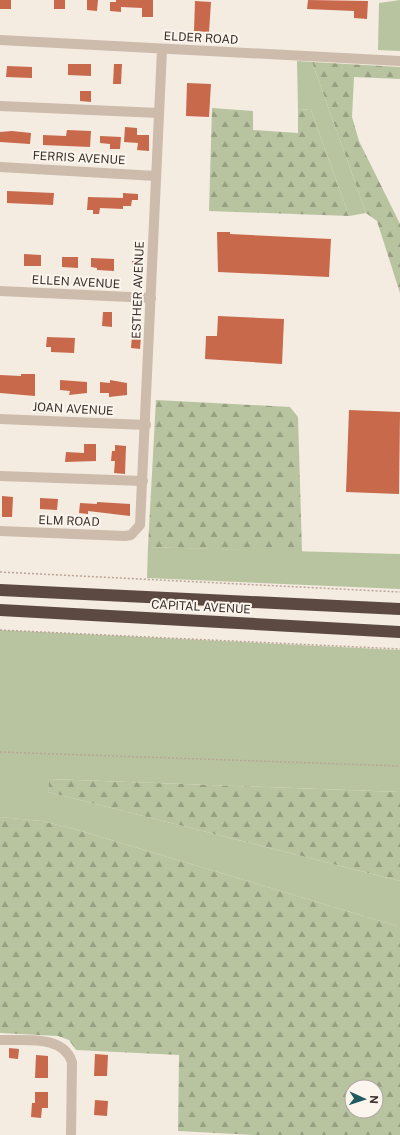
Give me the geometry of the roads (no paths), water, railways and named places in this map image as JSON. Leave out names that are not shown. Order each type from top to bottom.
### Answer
[{"type":"highway","name":"CAPITAL AVENUE","points":[[0,590],[400,609]]},
{"type":"highway","name":"CAPITAL AVENUE","points":[[0,610],[400,632]]},
{"type":"street","name":"ELDER ROAD","points":[[0,40],[162,50],[400,61]]},
{"type":"street","name":"ESTHER AVENUE","points":[[137,531],[142,521],[162,50]]},
{"type":"street","points":[[0,106],[159,113]]},
{"type":"street","name":"FERRIS AVENUE","points":[[0,167],[156,176]]},
{"type":"street","name":"ELLEN AVENUE","points":[[0,291],[151,298]]},
{"type":"street","name":"JOAN AVENUE","points":[[0,419],[146,425]]},
{"type":"street","points":[[0,476],[143,481]]},
{"type":"street","name":"ELM ROAD","points":[[0,531],[124,536],[137,531]]},
{"type":"street","points":[[0,1040],[54,1042],[67,1051],[72,1062],[70,1135]]}]
